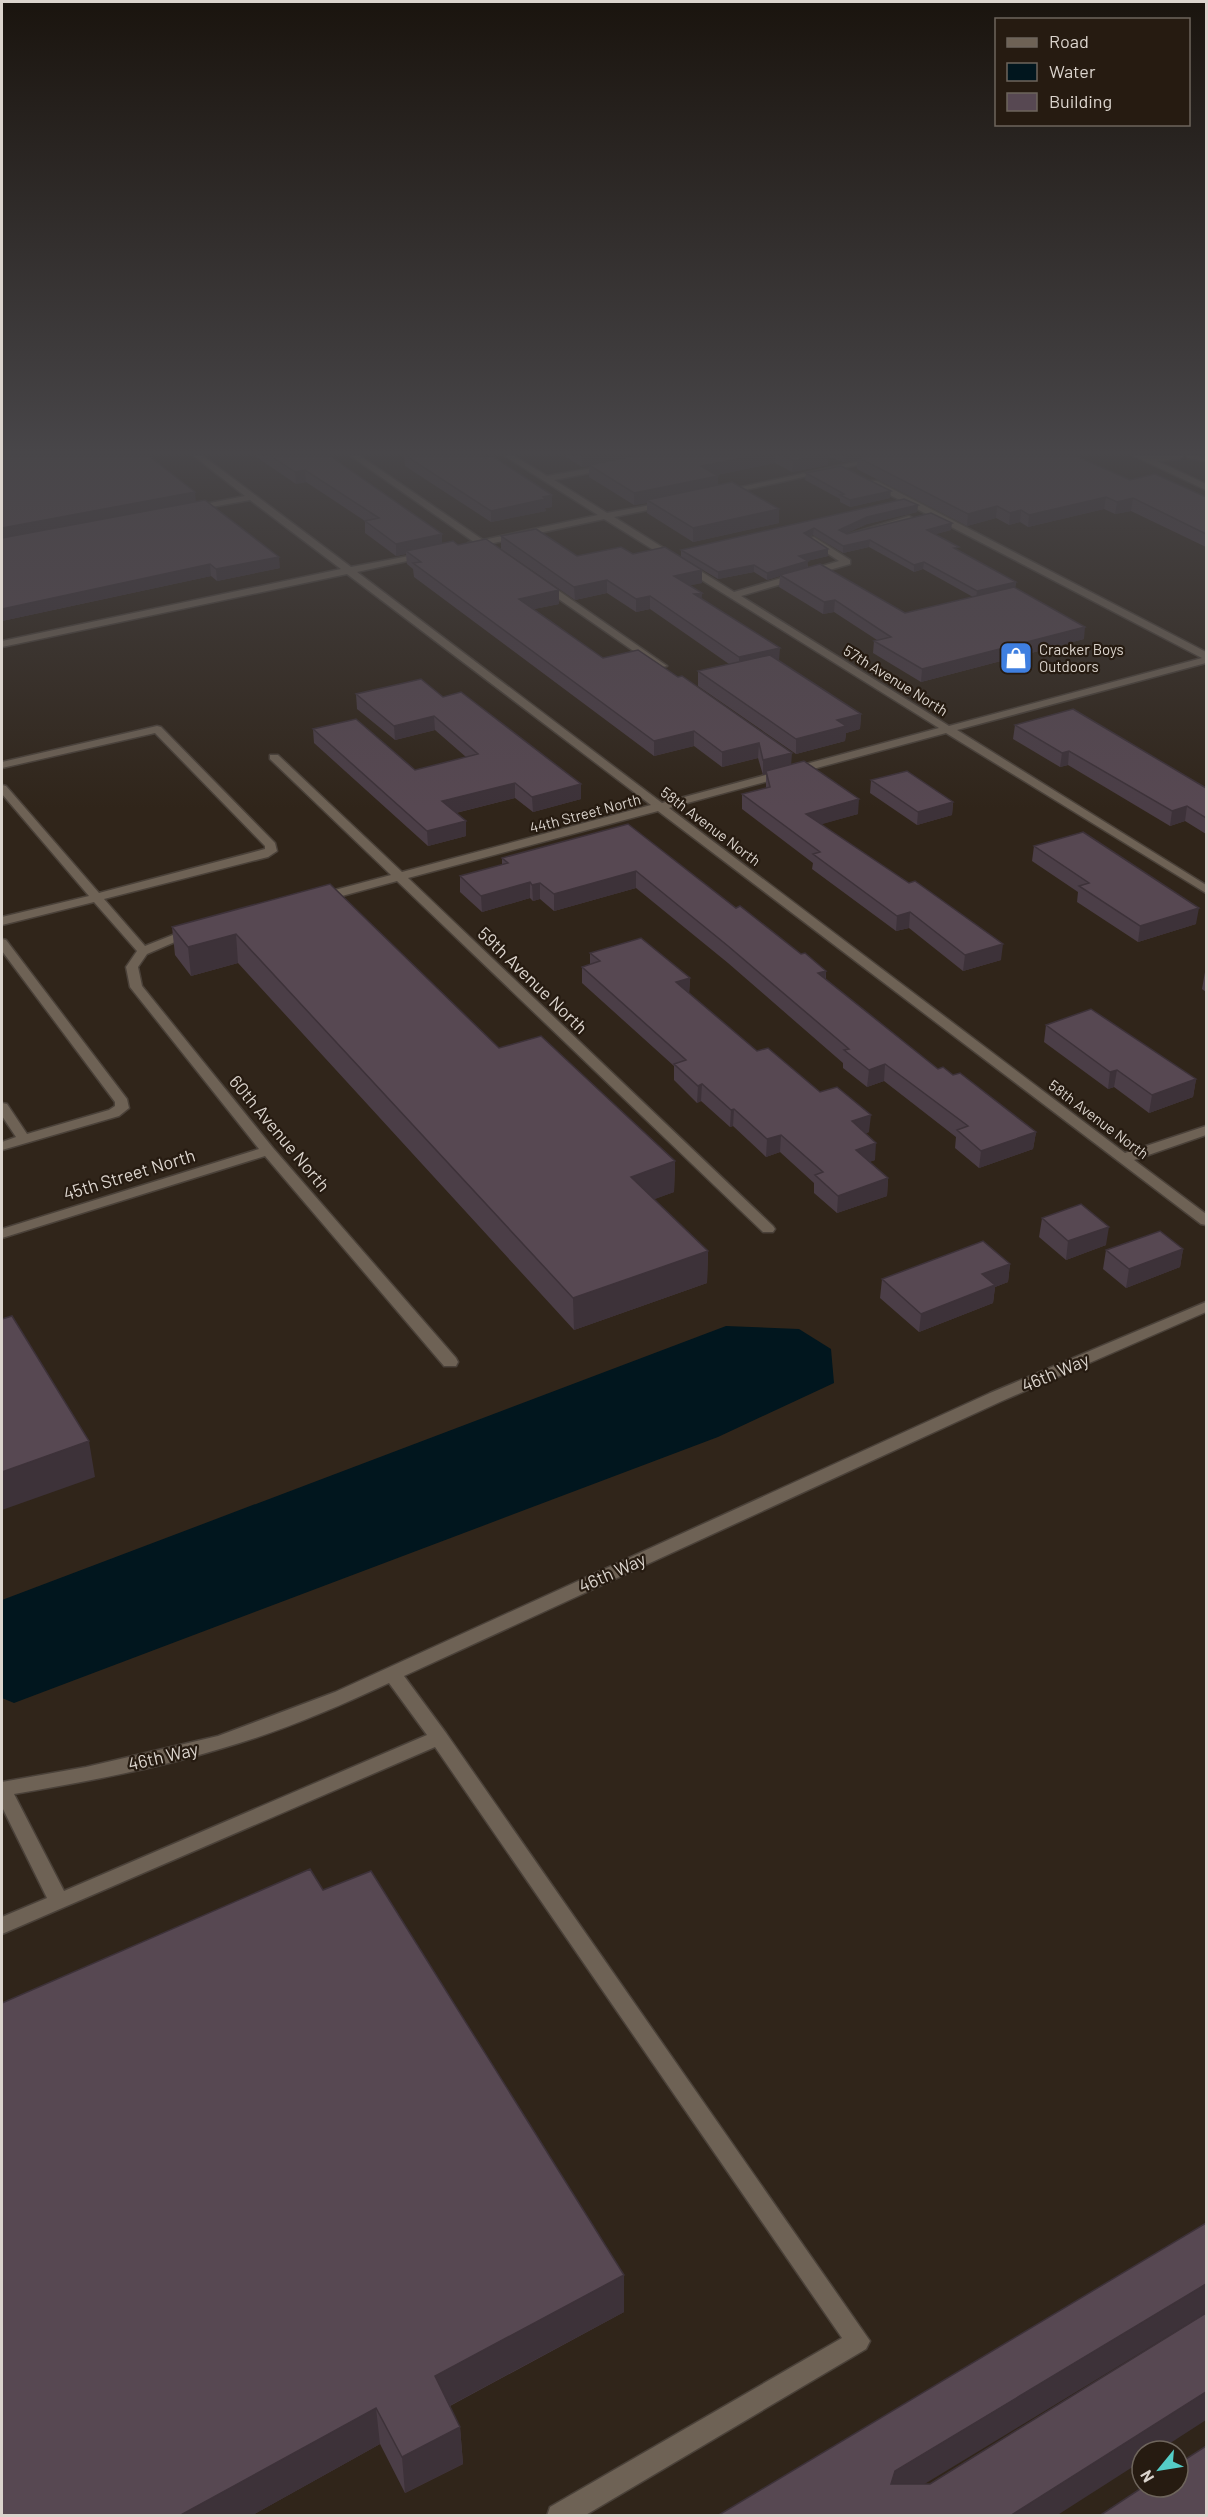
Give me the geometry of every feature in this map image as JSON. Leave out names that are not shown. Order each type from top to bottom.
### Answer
[{"type":"street","points":[[2,644],[336,573]]},
{"type":"street","name":"58th Avenue North","points":[[351,573],[1206,1221]]},
{"type":"street","name":"57th Avenue North","points":[[696,573],[1206,891]]},
{"type":"street","points":[[732,596],[808,573]]},
{"type":"street","points":[[1045,573],[1206,658]]},
{"type":"street","points":[[538,580],[670,672]]},
{"type":"street","name":"44th Street North","points":[[313,900],[663,808],[800,765],[946,729],[1206,658]]},
{"type":"street","points":[[2,765],[157,729],[271,845],[271,851],[264,855],[2,921]]},
{"type":"street","name":"59th Avenue North","points":[[274,757],[768,1229]]},
{"type":"street","points":[[2,789],[143,951],[179,935],[202,929]]},
{"type":"street","points":[[2,943],[122,1102],[122,1108],[114,1113],[2,1146]]},
{"type":"street","name":"60th Avenue North","points":[[143,951],[132,967],[136,987],[268,1151],[450,1362]]},
{"type":"street","points":[[2,1107],[24,1139]]},
{"type":"street","points":[[1125,1158],[1206,1130]]},
{"type":"street","name":"45th Street North","points":[[2,1234],[268,1151]]},
{"type":"street","name":"46th Way","points":[[2,1789],[86,1774],[220,1742],[342,1697],[986,1402],[1206,1307]]},
{"type":"street","points":[[391,1673],[439,1738],[858,2341],[559,2516]]},
{"type":"street","points":[[2,1926],[439,1738]]},
{"type":"street","points":[[2,1789],[59,1901]]},
{"type":"water","points":[[726,1326],[799,1329],[831,1349],[834,1383],[718,1437],[14,1703],[2,1698],[2,1600]]},
{"type":"building","points":[[2,573],[166,573],[2,609]]},
{"type":"building","points":[[427,573],[535,573],[559,590],[519,599],[603,658],[638,650],[678,677],[682,676],[792,753],[763,760],[759,743],[722,752],[694,731],[654,741]]},
{"type":"building","points":[[555,573],[686,573],[674,576],[702,593],[694,594],[780,648],[739,657],[650,596],[636,599],[607,580],[574,587]]},
{"type":"building","points":[[836,573],[905,613],[1014,587],[1085,627],[922,669],[874,641],[891,637],[835,600],[824,602],[780,575]]},
{"type":"building","points":[[945,573],[1000,573],[1016,582],[977,591]]},
{"type":"building","points":[[770,655],[861,714],[837,720],[846,726],[796,739],[698,671]]},
{"type":"building","points":[[421,679],[443,697],[461,692],[581,784],[532,797],[515,783],[442,801],[466,821],[427,831],[313,729],[356,719],[415,770],[478,754],[434,716],[394,726],[356,694]]},
{"type":"building","points":[[1073,709],[1206,788],[1206,818],[1187,806],[1172,811],[1069,751],[1062,753],[1015,725]]},
{"type":"building","points":[[804,761],[859,799],[806,814],[909,883],[915,881],[1003,944],[965,955],[910,912],[897,916],[813,854],[820,852],[742,794],[770,787],[766,771]]},
{"type":"building","points":[[907,771],[953,802],[918,812],[871,780]]},
{"type":"building","points":[[628,824],[736,908],[740,906],[801,954],[805,953],[826,971],[818,973],[938,1069],[943,1067],[953,1075],[960,1073],[1036,1132],[981,1151],[957,1130],[968,1126],[885,1064],[869,1070],[844,1050],[849,1049],[636,871],[554,894],[540,883],[532,885],[530,882],[481,896],[460,876],[508,863],[502,858]]},
{"type":"building","points":[[1083,832],[1199,908],[1140,926],[1079,886],[1089,883],[1034,846]]},
{"type":"building","points":[[330,884],[499,1048],[541,1036],[675,1161],[631,1177],[708,1251],[573,1298],[236,934],[188,947],[172,927]]},
{"type":"building","points":[[641,938],[690,978],[676,982],[757,1051],[768,1048],[820,1092],[837,1087],[871,1115],[852,1121],[876,1143],[856,1150],[888,1178],[838,1196],[815,1175],[823,1172],[781,1135],[767,1139],[734,1109],[731,1110],[702,1084],[698,1086],[674,1064],[686,1060],[582,967],[600,961],[590,953]]},
{"type":"building","points":[[1091,1009],[1196,1079],[1152,1095],[1117,1070],[1110,1072],[1046,1025]]},
{"type":"building","points":[[1081,1204],[1109,1227],[1068,1241],[1042,1218]]},
{"type":"building","points":[[1160,1231],[1183,1249],[1129,1269],[1106,1250]]},
{"type":"building","points":[[983,1241],[1010,1264],[982,1274],[995,1285],[921,1314],[882,1279]]},
{"type":"building","points":[[12,1316],[89,1441],[2,1472],[2,1319]]},
{"type":"building","points":[[310,1869],[323,1890],[371,1871],[624,2275],[435,2376],[460,2427],[402,2457],[376,2408],[179,2516],[2,2516],[2,2003]]},
{"type":"building","points":[[1206,2223],[1206,2284],[895,2471],[891,2484],[930,2484],[1206,2313],[1206,2392],[1010,2516],[717,2516]]},
{"type":"building","points":[[1206,2446],[1206,2516],[1099,2516],[1130,2496],[1130,2499],[1190,2499],[1190,2456]]},
{"type":"place","name":"Cracker Boys Outdoors","points":[[1016,658]]}]
